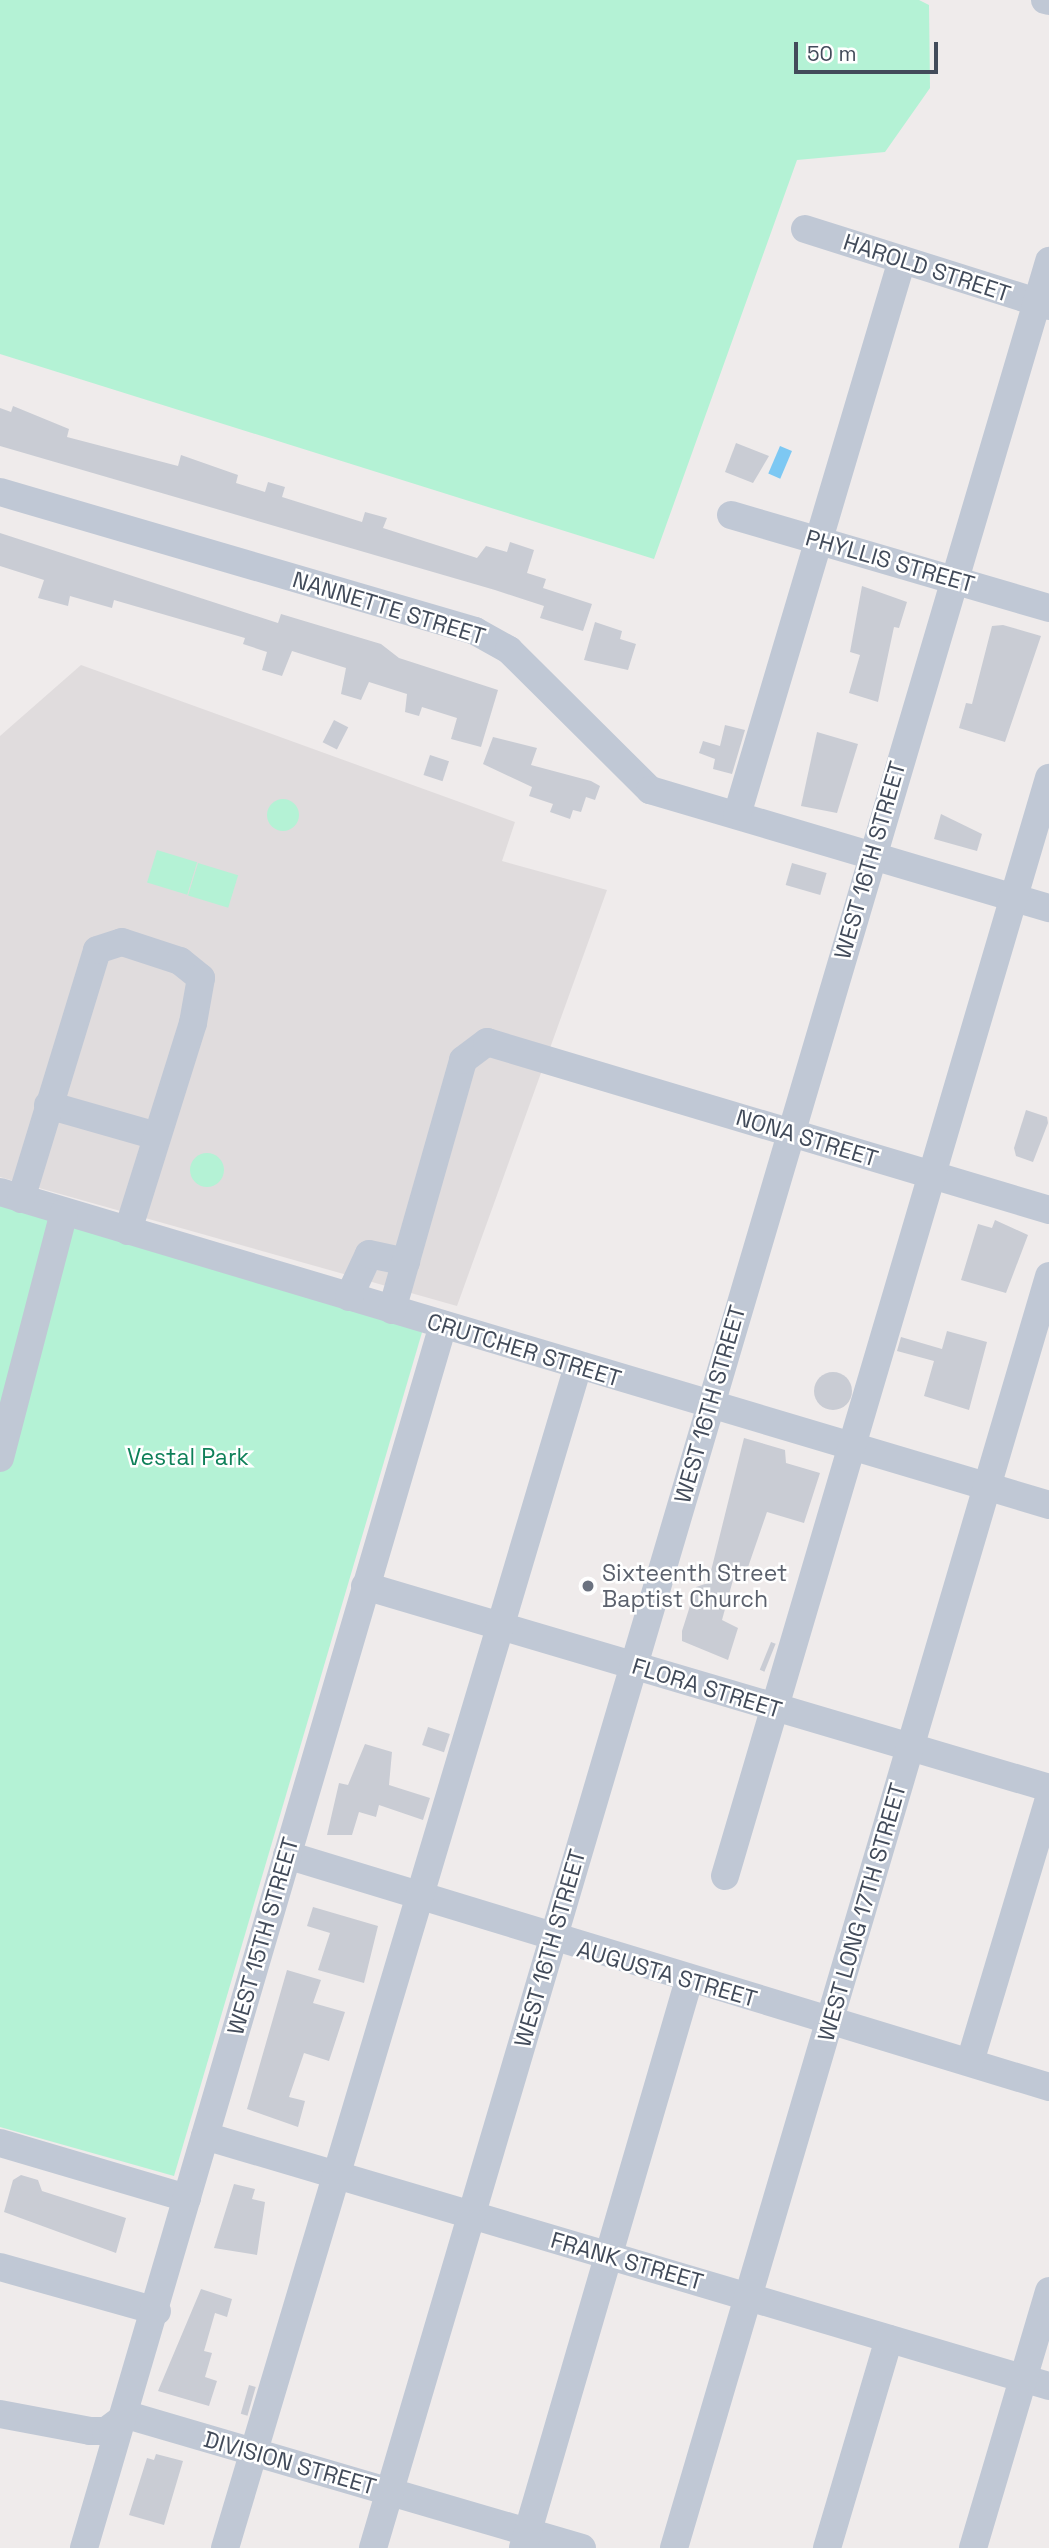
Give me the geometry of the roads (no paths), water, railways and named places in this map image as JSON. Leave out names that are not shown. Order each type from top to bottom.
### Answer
[{"type":"street","name":"HAROLD STREET","points":[[805,229],[1043,304]]},
{"type":"street","points":[[737,815],[902,260]]},
{"type":"street","name":"WEST 16TH STREET","points":[[373,2548],[953,580],[1043,304],[1049,261]]},
{"type":"street","name":"NANNETTE STREET","points":[[0,492],[475,631],[509,650],[650,790],[1049,908]]},
{"type":"street","name":"PHYLLIS STREET","points":[[731,515],[1049,608]]},
{"type":"street","points":[[725,1876],[1049,778]]},
{"type":"street","points":[[10,1195],[48,1105],[97,950],[122,942],[180,961],[201,978],[128,1231]]},
{"type":"street","name":"NONA STREET","points":[[406,1262],[463,1060],[487,1042],[1049,1210]]},
{"type":"street","points":[[48,1105],[157,1136]]},
{"type":"street","name":"CRUTCHER STREET","points":[[10,1195],[1049,1505]]},
{"type":"street","points":[[0,1458],[10,1371],[64,1212]]},
{"type":"street","points":[[349,1297],[369,1254],[406,1262],[392,1310]]},
{"type":"street","name":"WEST LONG 17TH STREET","points":[[674,2548],[1049,1276]]},
{"type":"street","name":"WEST 15TH STREET","points":[[84,2548],[127,2415],[286,1855],[443,1325]]},
{"type":"street","points":[[225,2548],[578,1366]]},
{"type":"street","name":"FLORA STREET","points":[[365,1586],[1049,1788]]},
{"type":"street","points":[[970,2062],[1049,1799]]},
{"type":"street","name":"AUGUSTA STREET","points":[[286,1855],[552,1940],[1049,2087]]},
{"type":"street","points":[[525,2540],[689,1980]]},
{"type":"street","name":"FRANK STREET","points":[[205,2136],[1036,2382]]},
{"type":"street","points":[[0,2143],[187,2198]]},
{"type":"street","points":[[0,2267],[157,2311]]},
{"type":"street","points":[[973,2548],[1036,2382],[1049,2291]]},
{"type":"street","points":[[827,2548],[889,2339]]},
{"type":"street","points":[[0,2414],[90,2431],[106,2431],[127,2415]]},
{"type":"street","name":"DIVISION STREET","points":[[127,2415],[389,2492],[525,2540],[582,2548]]},
{"type":"water","points":[[780,446],[792,451],[780,479],[768,474]]},
{"type":"place","name":"Sixteenth Street Baptist Church","points":[[588,1586]]},
{"type":"park label","name":"Vestal Park","points":[[188,1457]]}]
